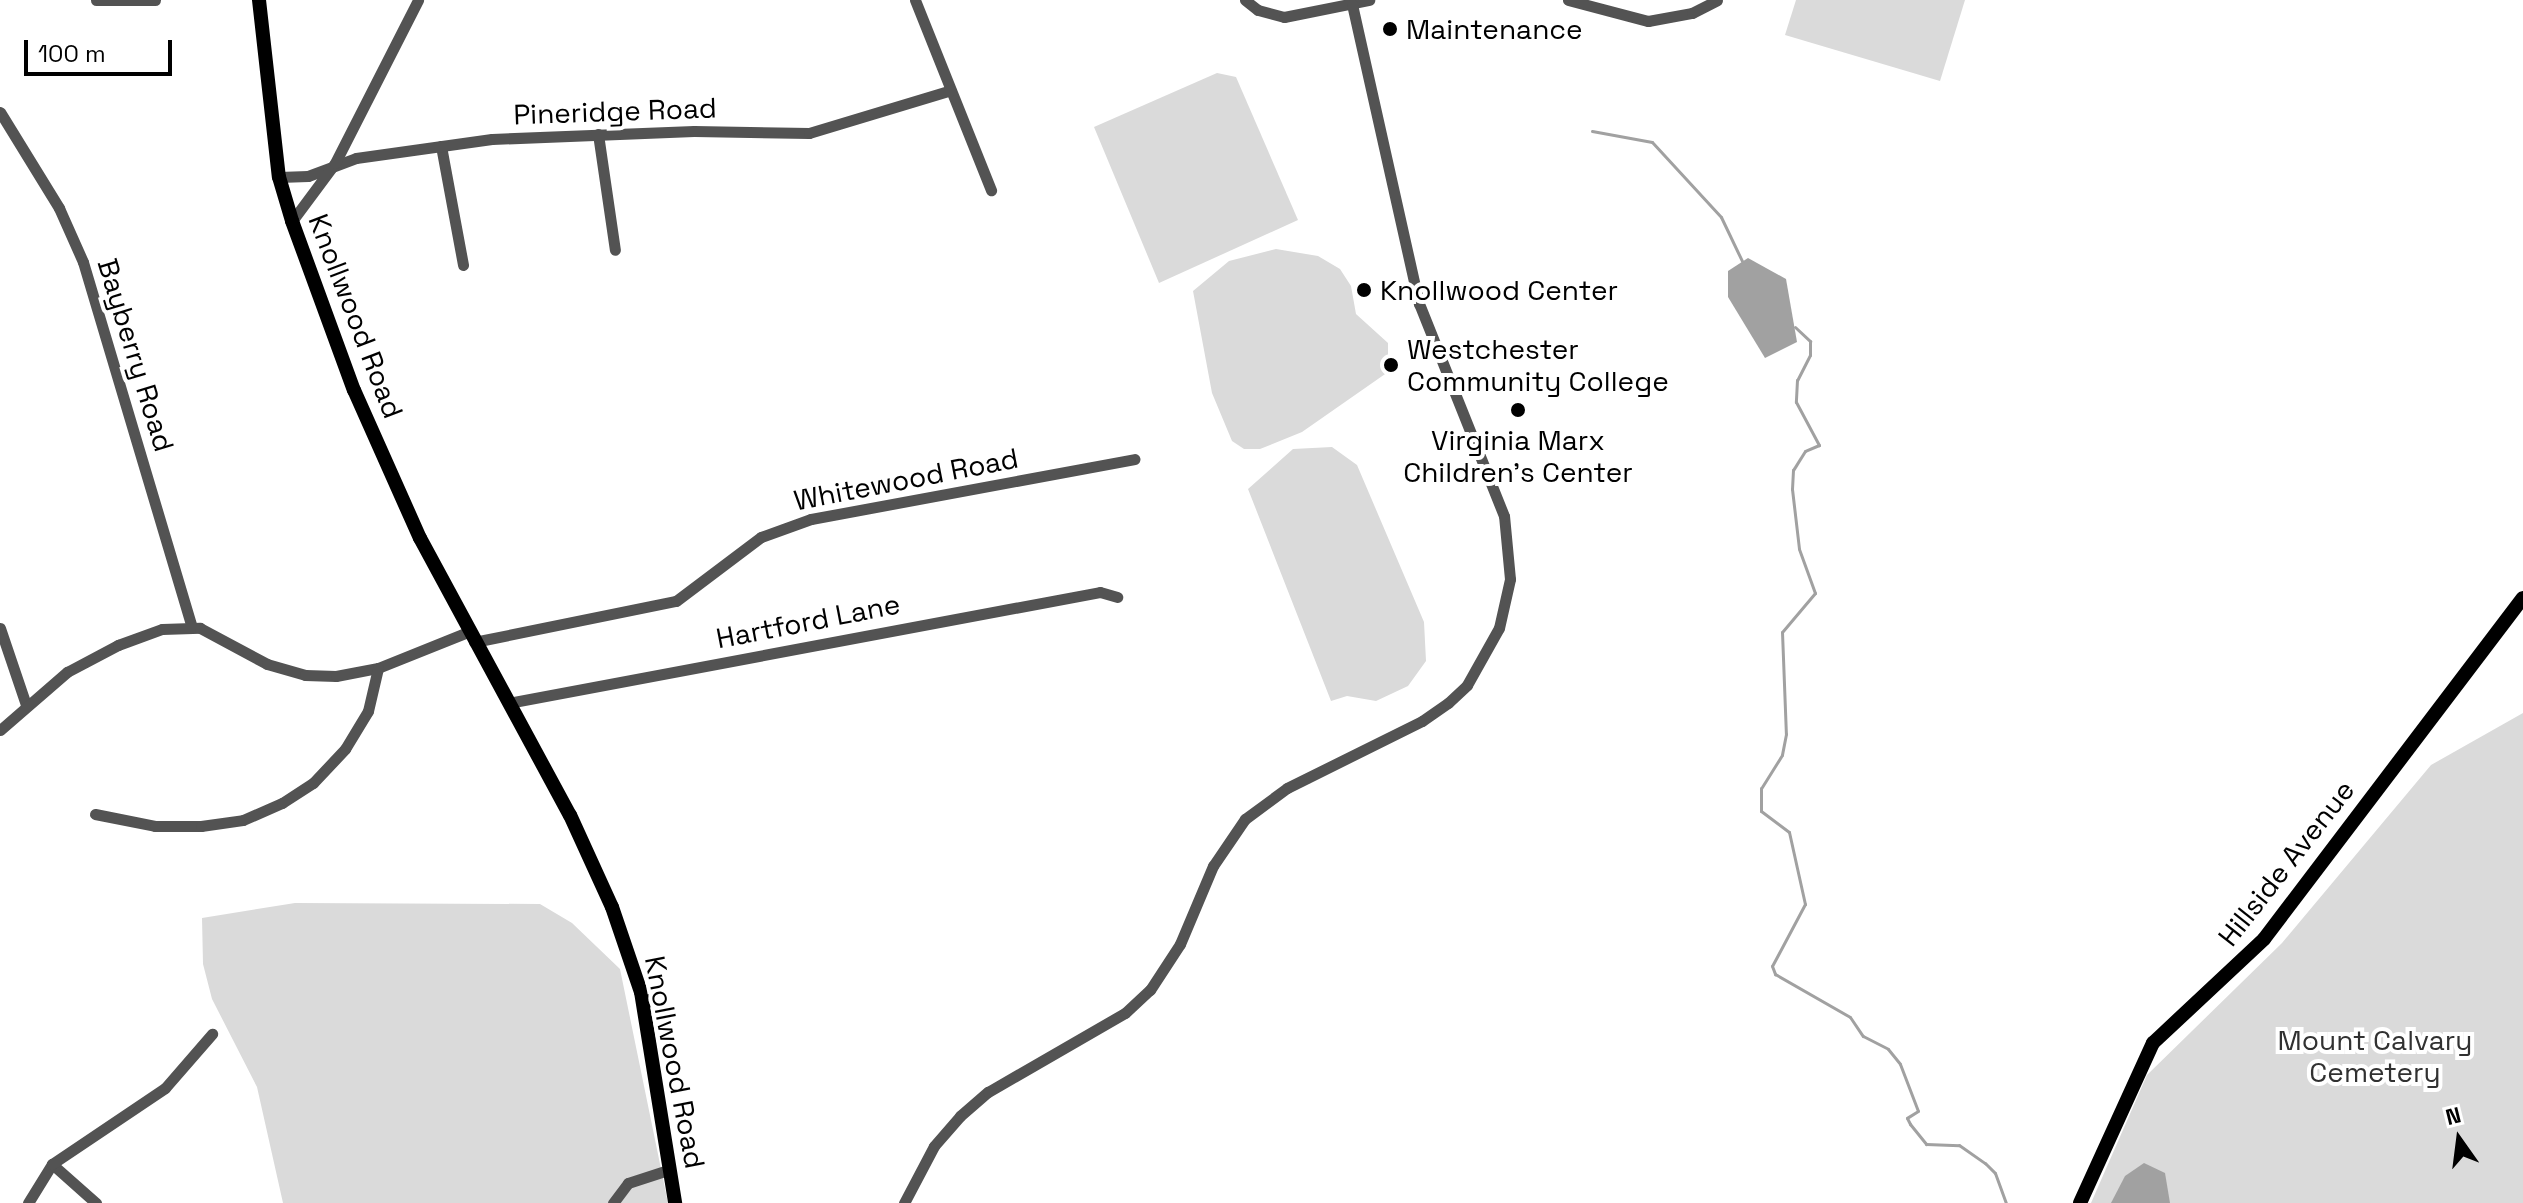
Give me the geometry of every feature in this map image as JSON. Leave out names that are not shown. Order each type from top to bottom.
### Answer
[{"type":"main road","name":"Knollwood Road","points":[[259,0],[279,177],[292,221],[376,443],[471,637],[595,864],[630,954],[646,1017],[675,1203]]},
{"type":"main road","name":"Hillside Avenue","points":[[2080,1203],[2153,1043],[2264,939],[2523,598]]},
{"type":"street","points":[[96,0],[155,0]]},
{"type":"street","points":[[292,221],[335,163],[418,0]]},
{"type":"street","points":[[915,0],[991,190]]},
{"type":"street","points":[[1245,0],[1258,10],[1284,17],[1369,0]]},
{"type":"street","points":[[1568,0],[1648,21],[1692,13],[1717,0]]},
{"type":"street","points":[[904,1203],[934,1146],[969,1108],[1125,1013],[1150,990],[1180,944],[1213,866],[1245,819],[1287,788],[1422,721],[1448,703],[1467,685],[1499,628],[1510,579],[1504,516],[1419,304],[1352,4]]},
{"type":"street","name":"Pineridge Road","points":[[279,177],[308,176],[335,163],[441,146],[598,134],[809,133],[951,90]]},
{"type":"street","name":"Bayberry Road","points":[[0,112],[59,208],[83,262],[192,627]]},
{"type":"street","points":[[598,134],[615,250]]},
{"type":"street","points":[[441,146],[463,265]]},
{"type":"street","name":"Whitewood Road","points":[[471,637],[676,601],[761,537],[811,519],[1134,459]]},
{"type":"street","name":"Hartford Lane","points":[[508,703],[1100,592],[1117,597]]},
{"type":"street","points":[[0,730],[67,672],[118,645],[162,629],[192,627],[267,664],[305,675],[336,676],[378,668],[429,645],[471,637]]},
{"type":"street","points":[[0,628],[26,705]]},
{"type":"street","points":[[95,814],[155,826],[201,826],[243,820],[282,803],[313,783],[358,731],[378,668]]},
{"type":"street","points":[[28,1203],[52,1164],[165,1088],[212,1034]]},
{"type":"street","points":[[52,1164],[96,1203]]},
{"type":"street","points":[[613,1203],[628,1183],[668,1170]]},
{"type":"green space","points":[[1796,0],[1965,0],[1940,81],[1785,35]]},
{"type":"green space","points":[[1217,73],[1236,77],[1298,220],[1159,283],[1094,127]]},
{"type":"green space","points":[[1276,249],[1318,256],[1340,269],[1351,286],[1356,314],[1388,343],[1388,372],[1302,432],[1260,449],[1244,449],[1232,441],[1212,393],[1193,291],[1229,261]]},
{"type":"green space","points":[[1332,447],[1357,465],[1424,622],[1426,661],[1408,686],[1376,701],[1347,696],[1331,701],[1248,489],[1293,449]]},
{"type":"green space","name":"Mount Calvary Cemetery","points":[[2523,713],[2523,1203],[2091,1203],[2147,1075],[2282,943],[2431,765]]},
{"type":"green space","points":[[295,903],[540,904],[572,923],[620,969],[668,1203],[283,1203],[257,1087],[212,999],[203,964],[202,918]]},
{"type":"shaded area","points":[[1748,258],[1786,279],[1797,342],[1765,358],[1728,297],[1728,271]]},
{"type":"shaded area","points":[[2144,1163],[2165,1173],[2170,1203],[2111,1203],[2125,1176]]},
{"type":"waterway","points":[[1592,131],[1652,142],[1721,217],[1742,261]]},
{"type":"waterway","points":[[1795,327],[1810,341],[1810,355],[1797,380],[1796,402],[1819,445],[1805,451],[1793,470],[1792,489],[1799,549],[1815,593],[1782,632],[1786,734],[1782,755],[1761,788],[1761,811],[1789,832],[1805,904],[1772,966],[1775,974],[1850,1017],[1863,1036],[1888,1049],[1900,1064],[1918,1111],[1907,1118],[1910,1124],[1926,1144],[1959,1145],[1985,1163],[1995,1173],[2006,1203]]},
{"type":"place","name":"Maintenance","points":[[1390,29]]},
{"type":"place","name":"Knollwood Center","points":[[1364,290]]},
{"type":"place","name":"Westchester Community College","points":[[1391,365]]},
{"type":"place","name":"Virginia Marx Children's Center","points":[[1518,410]]}]
